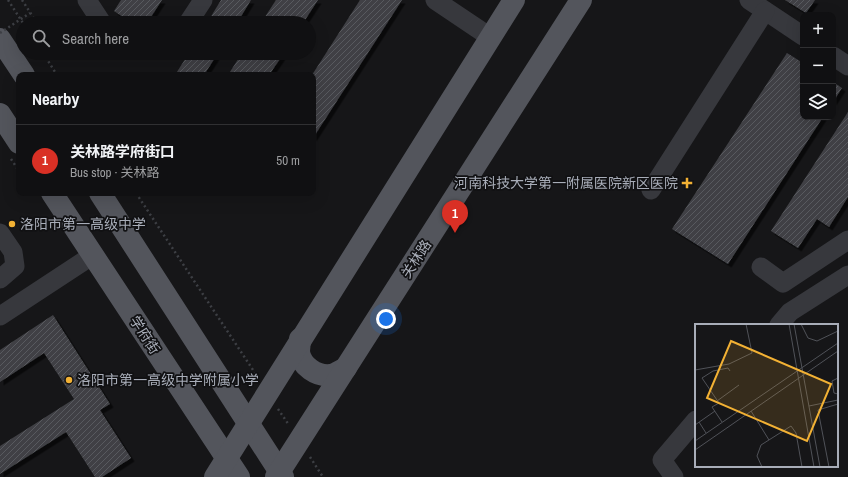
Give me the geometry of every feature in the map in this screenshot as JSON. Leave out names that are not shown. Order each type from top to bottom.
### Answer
[{"type":"main road","points":[[216,477],[267,392],[514,0]]},
{"type":"main road","name":"关林路","points":[[280,475],[299,441],[581,0]]},
{"type":"main road","points":[[0,39],[22,72]]},
{"type":"main road","points":[[0,114],[16,138]]},
{"type":"main road","name":"学府街","points":[[54,196],[238,477]]},
{"type":"main road","points":[[102,196],[249,421],[280,475]]},
{"type":"main road","points":[[300,340],[299,353],[304,364],[313,371],[322,375],[331,375],[346,368]]},
{"type":"lane","points":[[87,0],[97,16]]},
{"type":"lane","points":[[193,16],[203,0]]},
{"type":"lane","points":[[435,0],[490,37]]},
{"type":"lane","points":[[748,0],[800,34]]},
{"type":"lane","points":[[651,190],[765,11]]},
{"type":"lane","points":[[836,58],[848,66]]},
{"type":"lane","points":[[0,232],[13,252],[15,266],[0,279]]},
{"type":"lane","points":[[761,267],[783,283],[848,240]]},
{"type":"lane","points":[[0,316],[93,255]]},
{"type":"lane","points":[[780,324],[790,312],[848,275]]},
{"type":"lane","points":[[674,477],[662,460],[695,421]]},
{"type":"path","points":[[8,0],[18,16]]},
{"type":"path","points":[[22,0],[32,16]]},
{"type":"path","points":[[26,16],[30,13]]},
{"type":"path","points":[[0,33],[16,22]]},
{"type":"path","points":[[48,60],[56,72]]},
{"type":"path","points":[[138,196],[323,477]]},
{"type":"building","points":[[121,0],[162,0],[152,16],[122,16],[114,11]]},
{"type":"building","points":[[221,0],[251,0],[241,16],[211,16]]},
{"type":"building","points":[[276,0],[318,0],[308,16],[266,16]]},
{"type":"building","points":[[360,0],[402,0],[316,133],[316,72],[314,72]]},
{"type":"building","points":[[785,0],[815,0],[807,12]]},
{"type":"building","points":[[787,53],[800,61],[800,120],[821,120],[728,264],[672,229]]},
{"type":"building","points":[[185,60],[214,60],[206,72],[177,72]]},
{"type":"building","points":[[238,60],[279,60],[271,72],[230,72]]},
{"type":"building","points":[[836,84],[842,88],[836,97]]},
{"type":"building","points":[[848,112],[848,197],[829,227],[817,219],[798,248],[771,231]]},
{"type":"building","points":[[53,315],[110,404],[100,410],[131,458],[102,477],[95,477],[66,432],[0,474],[0,446],[74,399],[44,353],[0,382],[0,350]]},
{"type":"place","name":"河南科技大学第一附属医院新区医院","points":[[687,183]]},
{"type":"place","name":"洛阳市第一高级中学","points":[[12,224]]},
{"type":"place","name":"关林路学府街口","points":[[455,233]]},
{"type":"place","name":"洛阳市第一高级中学附属小学","points":[[69,380]]}]
